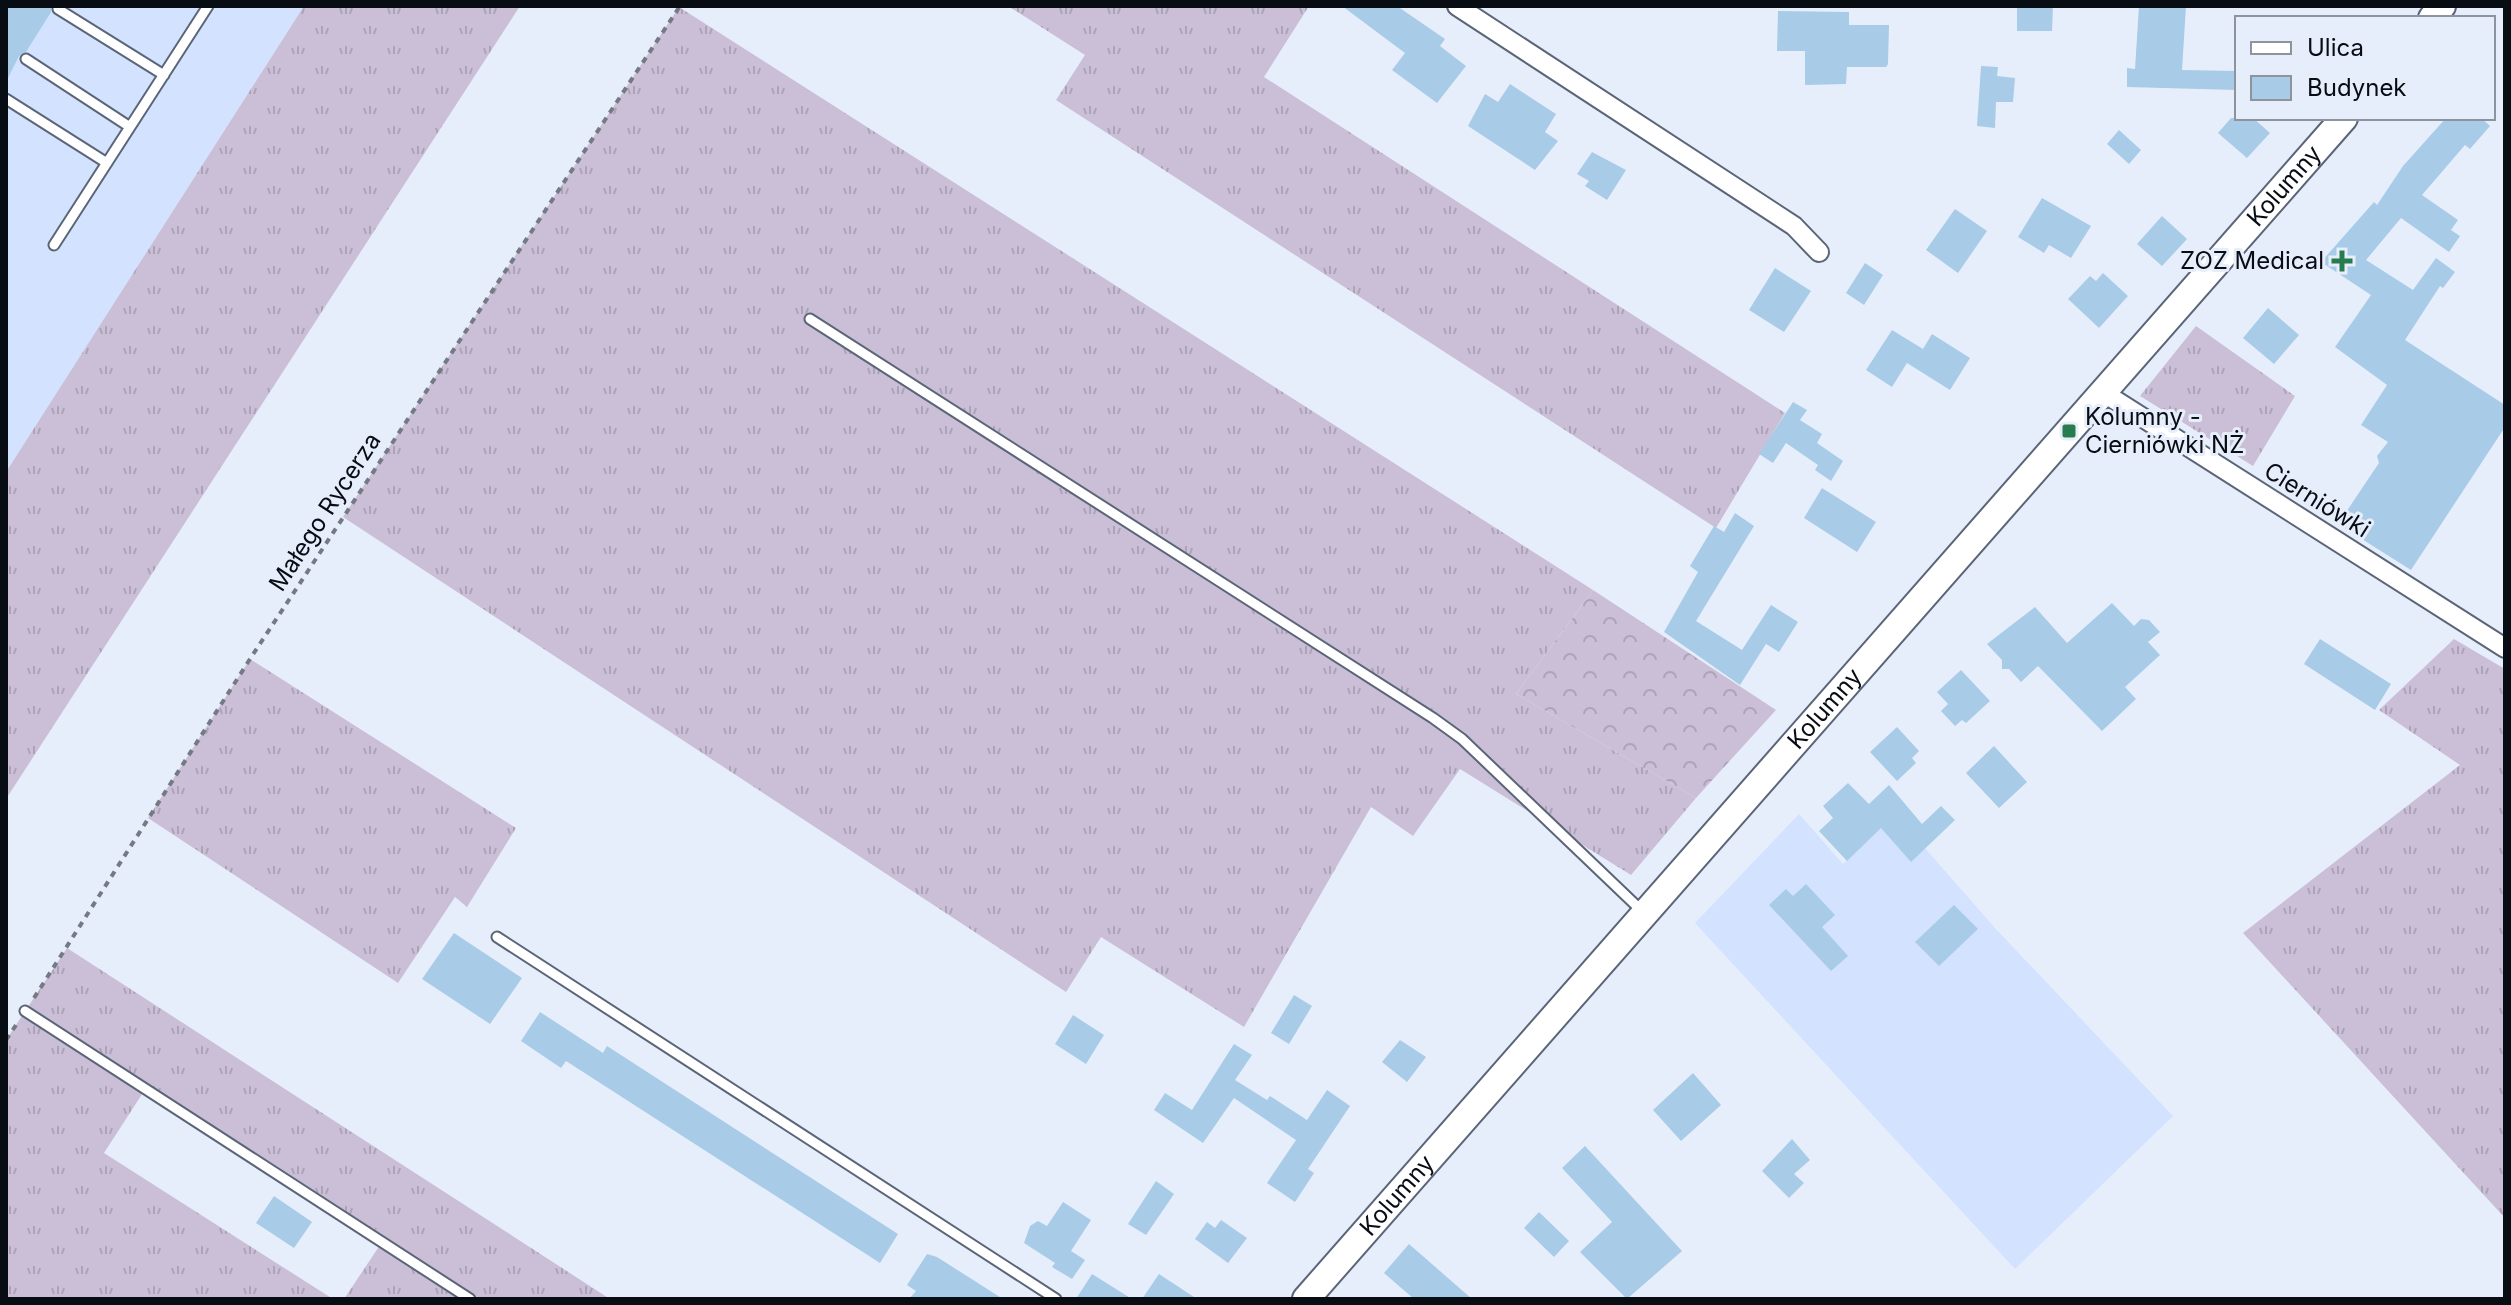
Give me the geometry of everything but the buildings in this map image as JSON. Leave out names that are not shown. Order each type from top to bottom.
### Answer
[{"type":"street","points":[[1457,6],[1794,226],[1819,252]]},
{"type":"street","name":"Kolumny","points":[[1306,1299],[2342,120]]},
{"type":"street","name":"Cierniówki","points":[[2104,393],[2505,648]]},
{"type":"lane","points":[[54,245],[208,6]]},
{"type":"lane","points":[[58,9],[164,75]]},
{"type":"lane","points":[[26,59],[130,127]]},
{"type":"lane","points":[[6,99],[107,163]]},
{"type":"lane","points":[[810,319],[1443,725],[1462,739],[1645,914]]},
{"type":"lane","points":[[497,937],[1056,1299]]},
{"type":"lane","points":[[25,1011],[470,1299]]},
{"type":"path","name":"Małego Rycerza","points":[[6,1040],[250,659],[680,6]]},
{"type":"shaded area","points":[[6,6],[304,6],[6,472]]},
{"type":"shaded area","points":[[1799,814],[1843,864],[1895,814],[1995,928],[2173,1116],[2015,1269],[1695,923]]},
{"type":"green space","points":[[304,6],[520,6],[6,799],[6,472]]},
{"type":"green space","points":[[1008,6],[1309,6],[1264,77],[1785,413],[1716,528],[1056,100],[1085,55]]},
{"type":"green space","points":[[679,7],[1593,590],[1516,694],[1696,798],[1631,875],[1460,769],[1413,836],[1371,807],[1244,1027],[1101,937],[1066,992],[343,517]]},
{"type":"green space","points":[[2196,326],[2295,396],[2253,466],[2140,396]]},
{"type":"green space","points":[[1593,590],[1776,710],[1696,798],[1516,694]]},
{"type":"green space","points":[[2454,639],[2505,669],[2505,1218],[2243,933],[2460,765],[2379,710]]},
{"type":"green space","points":[[250,659],[516,828],[467,907],[455,897],[398,983],[148,818]]},
{"type":"green space","points":[[67,948],[610,1299],[344,1299],[382,1242],[146,1088],[104,1153],[333,1299],[6,1299],[6,1040]]},
{"type":"place","name":"ZOZ Medical","points":[[2342,261]]},
{"type":"place","name":"Kolumny - Cierniówki NŻ","points":[[2069,431]]}]
